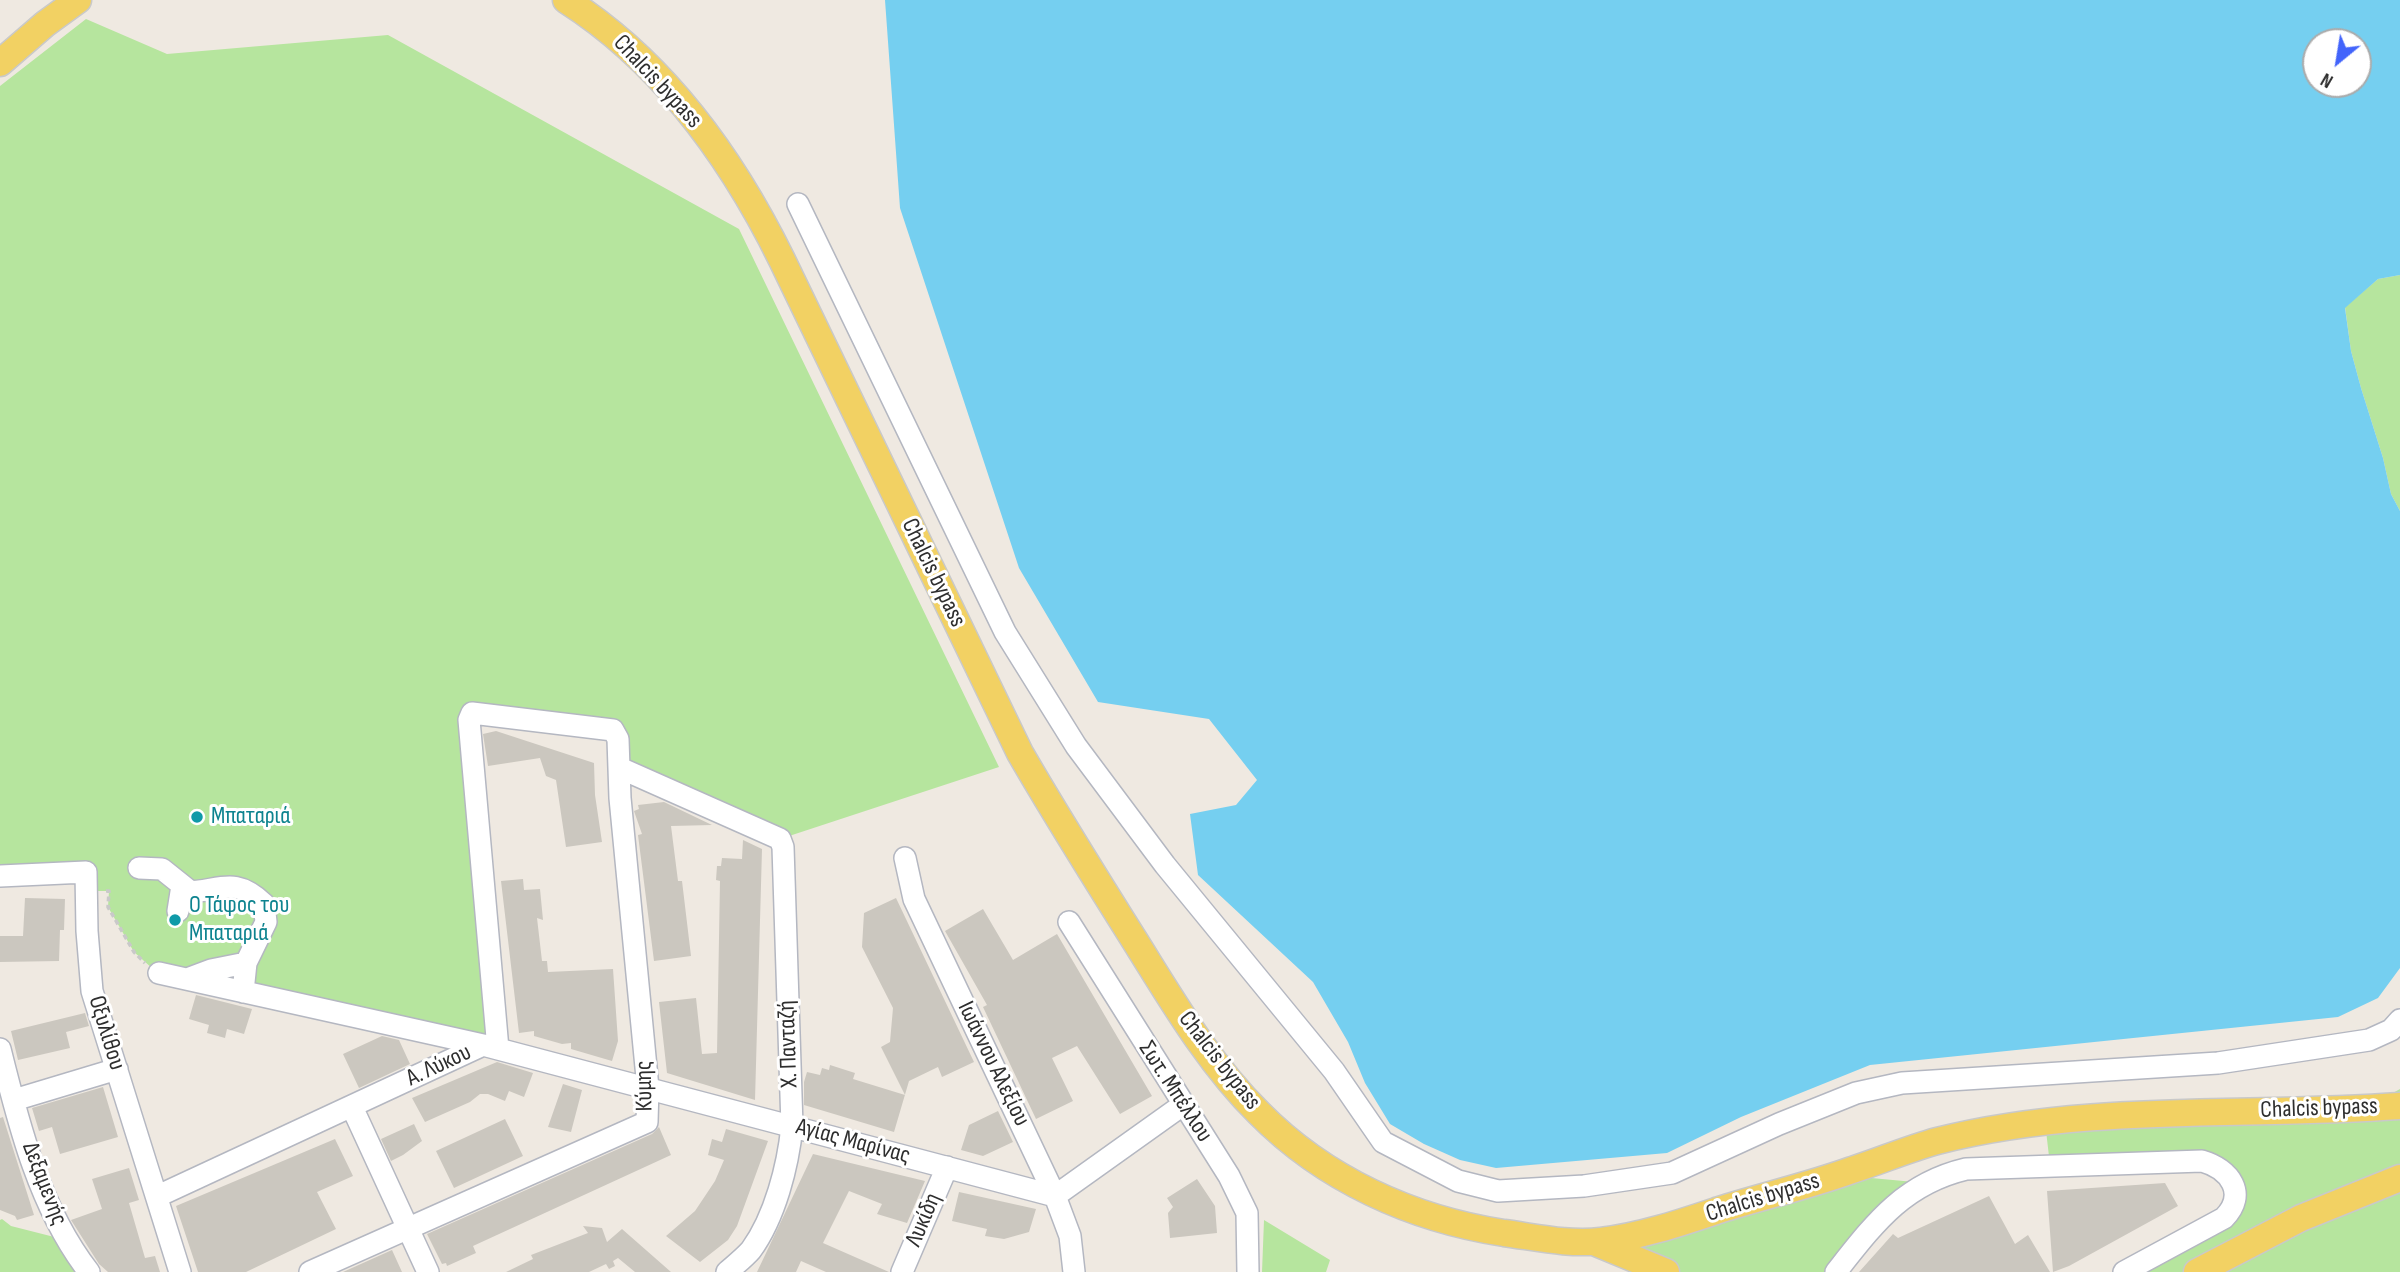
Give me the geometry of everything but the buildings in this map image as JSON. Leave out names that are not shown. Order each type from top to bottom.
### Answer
[{"type":"main road","points":[[0,63],[45,23],[78,0]]},
{"type":"main road","name":"Chalcis bypass","points":[[566,0],[601,24],[642,59],[699,124],[745,190],[1020,753],[1166,989],[1228,1079],[1256,1111],[1287,1140],[1324,1167],[1359,1187],[1456,1224],[1534,1237],[1594,1242],[1661,1230],[1839,1175],[1936,1141],[2045,1122],[2400,1106]]},
{"type":"main road","points":[[2366,1108],[2400,1089]]},
{"type":"main road","points":[[2197,1272],[2301,1218],[2400,1178]]},
{"type":"main road","points":[[1594,1242],[1666,1272]]},
{"type":"street","points":[[798,204],[1005,632],[1076,746],[1165,865],[1334,1071],[1383,1142],[1458,1181],[1498,1191],[1584,1186],[1672,1173],[1843,1098],[1902,1083],[2218,1063],[2369,1040],[2391,1030],[2400,1020]]},
{"type":"street","name":"Κύμης","points":[[310,1272],[647,1122],[648,1088],[620,798],[618,739],[613,730],[472,713],[469,720]]},
{"type":"street","name":"Α. Λύκου","points":[[158,1196],[491,1047],[469,720]]},
{"type":"street","name":"Χ. Πανταζή","points":[[620,768],[780,839],[783,847],[792,1126],[789,1157],[763,1230],[750,1251],[727,1272]]},
{"type":"street","name":"Ιωάννου Αλεξίου","points":[[905,858],[914,899],[1055,1196],[1070,1236],[1074,1272]]},
{"type":"street","points":[[139,868],[162,869],[192,893]]},
{"type":"street","name":"Οξυλίθου","points":[[0,876],[86,872],[92,991],[180,1272]]},
{"type":"street","points":[[178,911],[181,892],[192,893],[218,887],[237,887],[252,892],[264,904],[266,922],[246,963],[243,992]]},
{"type":"street","name":"Σωτ. Μπέλλου","points":[[1069,922],[1184,1104],[1247,1213],[1248,1272]]},
{"type":"street","points":[[186,979],[211,970],[246,963]]},
{"type":"street","name":"Αγίας Μαρίνας","points":[[159,973],[491,1047],[1055,1196]]},
{"type":"street","name":"Δεξαμενής","points":[[0,1049],[37,1175],[56,1222],[89,1272]]},
{"type":"street","points":[[14,1100],[117,1069]]},
{"type":"street","points":[[1055,1196],[1184,1104]]},
{"type":"street","points":[[352,1107],[428,1272]]},
{"type":"street","points":[[1836,1272],[1874,1224],[1925,1183],[1945,1174],[1966,1169],[2202,1161],[2225,1171],[2233,1182],[2235,1192],[2234,1203],[2224,1218],[2124,1272]]},
{"type":"street","name":"Λυκίδη","points":[[902,1272],[947,1167]]},
{"type":"path","points":[[123,933],[140,959],[159,973]]},
{"type":"green space","points":[[86,19],[167,54],[388,35],[739,229],[999,767],[780,839],[620,768],[618,739],[472,713],[498,1049],[153,969],[134,952],[108,907],[109,891],[86,891],[86,872],[0,876],[0,86]]},
{"type":"green space","points":[[2400,275],[2400,511],[2391,494],[2351,351],[2345,307],[2378,279]]},
{"type":"green space","points":[[2400,1089],[2400,1272],[2124,1272],[2230,1212],[2225,1171],[2050,1165],[2045,1122],[2366,1108]]},
{"type":"green space","points":[[1839,1175],[1925,1183],[1836,1272],[1666,1272],[1657,1267],[1631,1236]]},
{"type":"green space","points":[[2,1219],[11,1226],[66,1240],[90,1272],[0,1272]]},
{"type":"green space","points":[[1264,1220],[1330,1260],[1326,1272],[1262,1272]]},
{"type":"water","points":[[885,0],[2400,0],[2400,275],[2378,279],[2345,308],[2351,351],[2361,388],[2383,458],[2391,494],[2400,511],[2400,968],[2378,998],[2338,1017],[1870,1065],[1741,1117],[1667,1153],[1496,1168],[1460,1160],[1424,1144],[1390,1124],[1365,1083],[1348,1042],[1313,982],[1198,875],[1190,814],[1236,805],[1257,780],[1209,719],[1098,702],[1019,568],[900,208]]},
{"type":"place","name":"Μπαταριά","points":[[197,817]]},
{"type":"place","name":"Ο Τάφος του Μπαταριά","points":[[175,920]]}]
